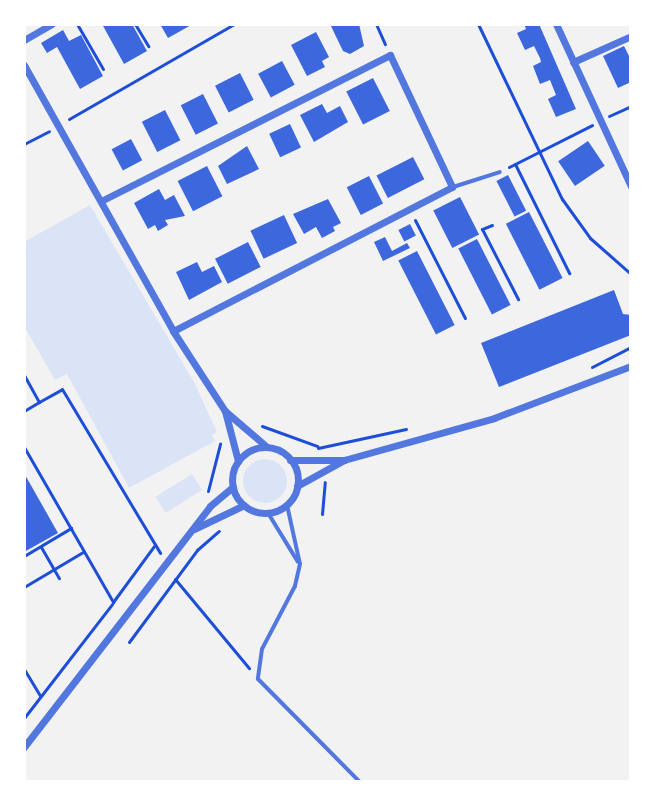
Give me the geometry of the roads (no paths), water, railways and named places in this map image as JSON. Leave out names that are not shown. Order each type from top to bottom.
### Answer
[{"type":"street","points":[[24,40],[52,24]]},
{"type":"street","points":[[556,24],[631,186]]},
{"type":"street","points":[[573,62],[631,36]]},
{"type":"street","points":[[101,201],[390,55],[452,187],[173,331]]},
{"type":"street","points":[[24,65],[60,124],[173,331],[225,411],[267,447],[290,460],[344,460]]},
{"type":"street","points":[[233,487],[244,505],[268,513],[287,505],[297,486],[344,460],[494,418],[631,366]]},
{"type":"street","points":[[24,747],[192,530],[233,487],[238,461],[225,411]]},
{"type":"street","points":[[238,461],[267,447]]},
{"type":"street","points":[[290,460],[297,486]]},
{"type":"street","points":[[192,530],[244,505]]},
{"type":"lane","points":[[452,187],[500,172]]},
{"type":"lane","points":[[287,505],[300,564],[295,586],[262,649],[258,679],[360,782]]},
{"type":"lane","points":[[268,513],[300,564]]}]
